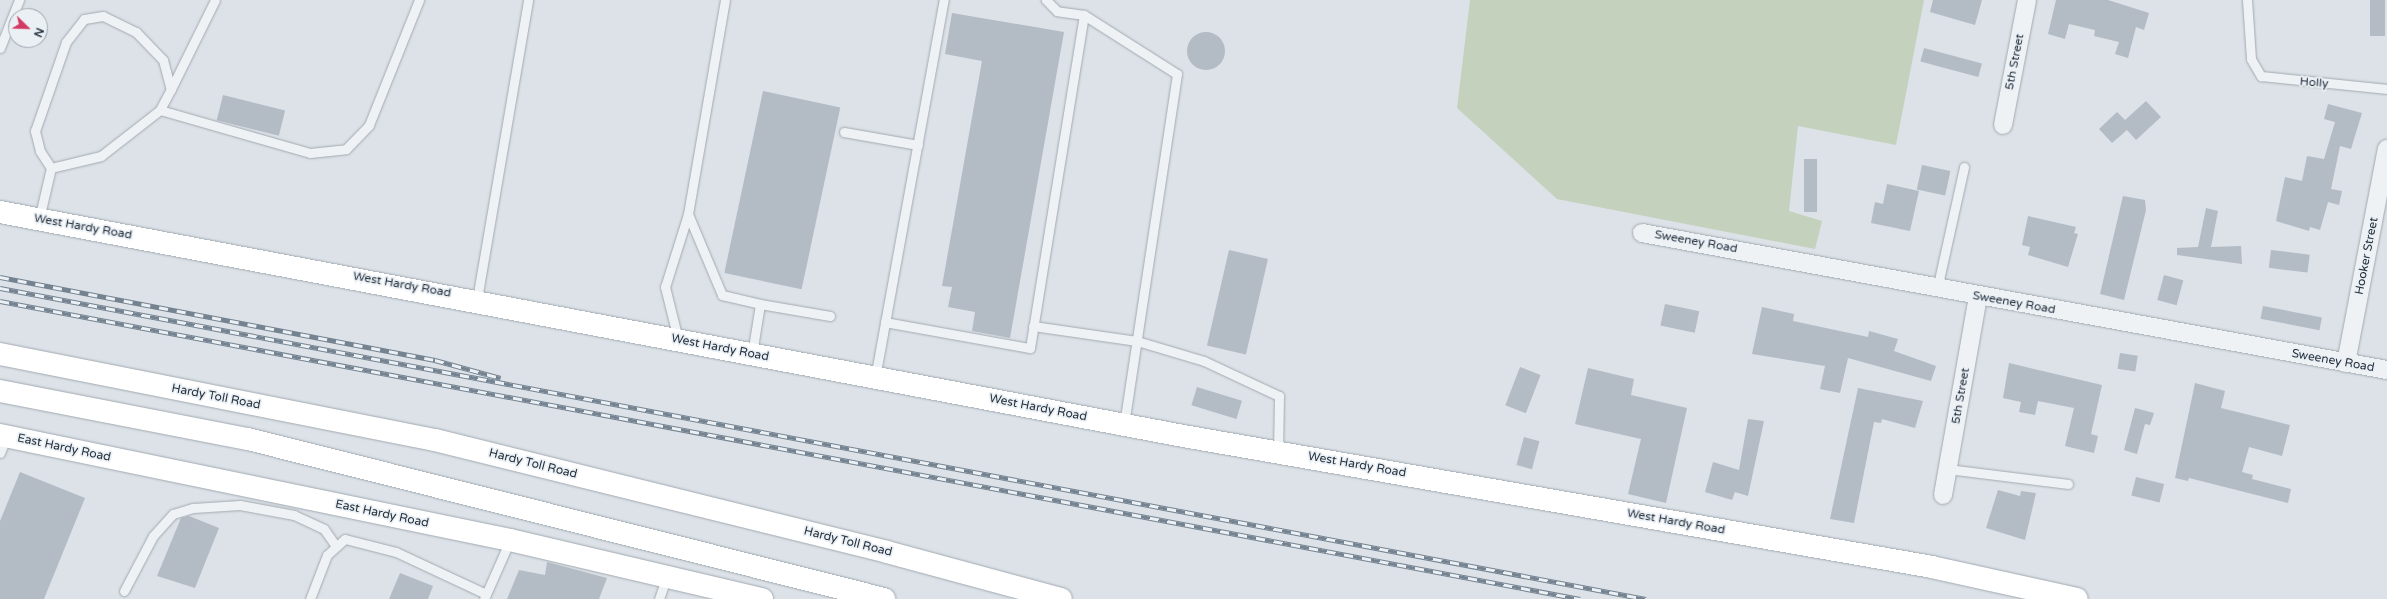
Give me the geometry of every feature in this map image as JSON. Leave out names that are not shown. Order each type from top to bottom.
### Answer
[{"type":"main road","name":"West Hardy Road","points":[[0,212],[477,299],[678,341],[1124,425],[1932,567],[2077,599]]},
{"type":"main road","name":"Hardy Toll Road","points":[[0,354],[435,440],[887,552],[1061,599]]},
{"type":"main road","points":[[0,391],[248,439],[884,599]]},
{"type":"main road","name":"East Hardy Road","points":[[2,441],[510,540],[668,574],[762,599]]},
{"type":"street","name":"5th Street","points":[[2004,125],[2027,0]]},
{"type":"street","name":"Hooker Street","points":[[2346,363],[2384,181],[2387,149]]},
{"type":"street","name":"Sweeney Road","points":[[1642,233],[1978,297],[2387,370]]},
{"type":"street","name":"5th Street","points":[[1943,495],[1978,297]]},
{"type":"lane","points":[[0,48],[19,0]]},
{"type":"lane","points":[[50,168],[101,156],[160,110],[214,0]]},
{"type":"lane","points":[[160,110],[310,153],[346,149],[369,125],[419,0]]},
{"type":"lane","points":[[477,299],[528,0]]},
{"type":"lane","points":[[678,341],[665,287],[688,214],[725,0]]},
{"type":"lane","points":[[875,378],[944,0]]},
{"type":"lane","points":[[1046,0],[1057,11],[1084,16],[1178,74],[1124,425]]},
{"type":"lane","name":"Holly","points":[[2247,0],[2251,59],[2261,76],[2275,80],[2387,88]]},
{"type":"lane","points":[[39,219],[50,168],[40,151],[35,131],[66,42],[84,19],[103,16],[136,32],[164,60],[170,89]]},
{"type":"lane","points":[[885,322],[1030,348],[1084,16]]},
{"type":"lane","points":[[844,132],[918,145]]},
{"type":"lane","points":[[1937,289],[1964,167]]},
{"type":"lane","points":[[688,214],[722,295],[760,304],[830,316]]},
{"type":"lane","points":[[752,354],[760,304]]},
{"type":"lane","points":[[1033,326],[1137,342],[1204,361],[1279,396],[1278,451]]},
{"type":"lane","points":[[1948,468],[2068,484]]},
{"type":"lane","points":[[124,591],[153,536],[173,514],[193,508],[240,505],[294,515],[324,529],[335,545]]},
{"type":"lane","points":[[310,599],[327,555],[335,545],[345,539],[358,540],[396,552],[485,596],[510,540]]},
{"type":"lane","points":[[659,599],[668,574]]},
{"type":"green space","points":[[1470,0],[1924,0],[1896,145],[1798,126],[1789,211],[1822,221],[1815,249],[1557,199],[1457,108]]},
{"type":"building","points":[[1933,0],[1982,0],[1975,25],[1930,12]]},
{"type":"building","points":[[2056,0],[2108,0],[2149,13],[2144,30],[2136,27],[2128,58],[2115,54],[2119,42],[2094,36],[2095,30],[2069,24],[2065,39],[2048,34]]},
{"type":"building","points":[[2370,0],[2385,0],[2385,36],[2370,36]]},
{"type":"building","points":[[952,13],[1064,32],[1010,338],[972,331],[975,312],[948,307],[952,287],[942,286],[982,61],[945,54]]},
{"type":"building","points":[[1202,32],[1210,32],[1217,35],[1222,40],[1225,51],[1222,62],[1217,67],[1210,70],[1202,70],[1195,67],[1190,62],[1187,55],[1187,47],[1190,40],[1195,35]]},
{"type":"building","points":[[1924,48],[1982,64],[1978,77],[1920,62]]},
{"type":"building","points":[[763,91],[840,107],[802,289],[724,273]]},
{"type":"building","points":[[223,95],[285,110],[279,136],[217,120]]},
{"type":"building","points":[[2146,101],[2161,117],[2136,140],[2127,130],[2112,143],[2099,129],[2117,112],[2125,120]]},
{"type":"building","points":[[2328,104],[2362,113],[2351,149],[2340,146],[2331,189],[2342,191],[2339,205],[2328,202],[2320,230],[2310,227],[2309,231],[2276,221],[2285,177],[2302,181],[2307,156],[2324,159],[2335,122],[2324,119]]},
{"type":"building","points":[[1804,159],[1817,159],[1817,212],[1804,212]]},
{"type":"building","points":[[1922,165],[1950,171],[1945,195],[1917,189]]},
{"type":"building","points":[[1887,184],[1919,191],[1910,231],[1871,223],[1875,202],[1883,204]]},
{"type":"building","points":[[2123,196],[2145,200],[2146,210],[2124,300],[2100,294]]},
{"type":"building","points":[[2206,208],[2218,211],[2211,247],[2241,246],[2242,264],[2177,255],[2177,248],[2198,247]]},
{"type":"building","points":[[2028,216],[2076,227],[2074,233],[2078,234],[2068,267],[2028,255],[2030,247],[2022,245]]},
{"type":"building","points":[[1229,250],[1268,259],[1246,354],[1207,345]]},
{"type":"building","points":[[2271,250],[2310,255],[2308,273],[2269,268]]},
{"type":"building","points":[[2164,275],[2183,280],[2177,305],[2157,300]]},
{"type":"building","points":[[1665,304],[1699,311],[1695,333],[1660,326]]},
{"type":"building","points":[[2263,306],[2322,317],[2319,330],[2261,319]]},
{"type":"building","points":[[1762,307],[1794,314],[1793,321],[1868,337],[1869,331],[1898,339],[1894,351],[1936,366],[1931,381],[1848,358],[1840,393],[1820,389],[1825,366],[1752,354]]},
{"type":"building","points":[[2120,353],[2138,356],[2135,372],[2117,369]]},
{"type":"building","points":[[2009,363],[2102,385],[2091,434],[2098,436],[2094,453],[2065,446],[2074,408],[2038,401],[2035,415],[2019,412],[2021,402],[2003,398]]},
{"type":"building","points":[[1520,367],[1541,375],[1526,413],[1505,405]]},
{"type":"building","points":[[1588,368],[1634,379],[1631,395],[1687,408],[1666,503],[1628,494],[1641,439],[1575,424]]},
{"type":"building","points":[[2195,383],[2225,391],[2221,408],[2290,425],[2282,456],[2249,447],[2242,472],[2253,475],[2252,479],[2291,489],[2288,503],[2189,478],[2188,481],[2175,478]]},
{"type":"building","points":[[1197,387],[1242,401],[1236,419],[1191,405]]},
{"type":"building","points":[[1858,388],[1923,401],[1915,428],[1882,419],[1881,423],[1874,422],[1854,523],[1830,519]]},
{"type":"building","points":[[2135,408],[2154,413],[2150,425],[2145,424],[2137,454],[2124,450]]},
{"type":"building","points":[[1748,419],[1764,421],[1748,496],[1735,492],[1732,500],[1705,492],[1713,462],[1739,470]]},
{"type":"building","points":[[1524,437],[1539,441],[1532,469],[1516,465]]},
{"type":"building","points":[[20,472],[85,498],[44,599],[0,599],[0,521]]},
{"type":"building","points":[[2136,477],[2164,484],[2160,502],[2131,495]]},
{"type":"building","points":[[1998,490],[2020,496],[2021,491],[2036,493],[2025,540],[1986,528]]},
{"type":"building","points":[[189,516],[219,528],[195,588],[157,576],[181,518]]},
{"type":"building","points":[[547,562],[607,578],[599,599],[507,599],[519,570],[545,575]]},
{"type":"building","points":[[400,573],[433,586],[428,599],[389,599]]},
{"type":"railway","points":[[0,277],[435,360],[501,378]]},
{"type":"railway","points":[[0,288],[1646,599]]},
{"type":"railway","points":[[0,301],[1580,599]]}]
